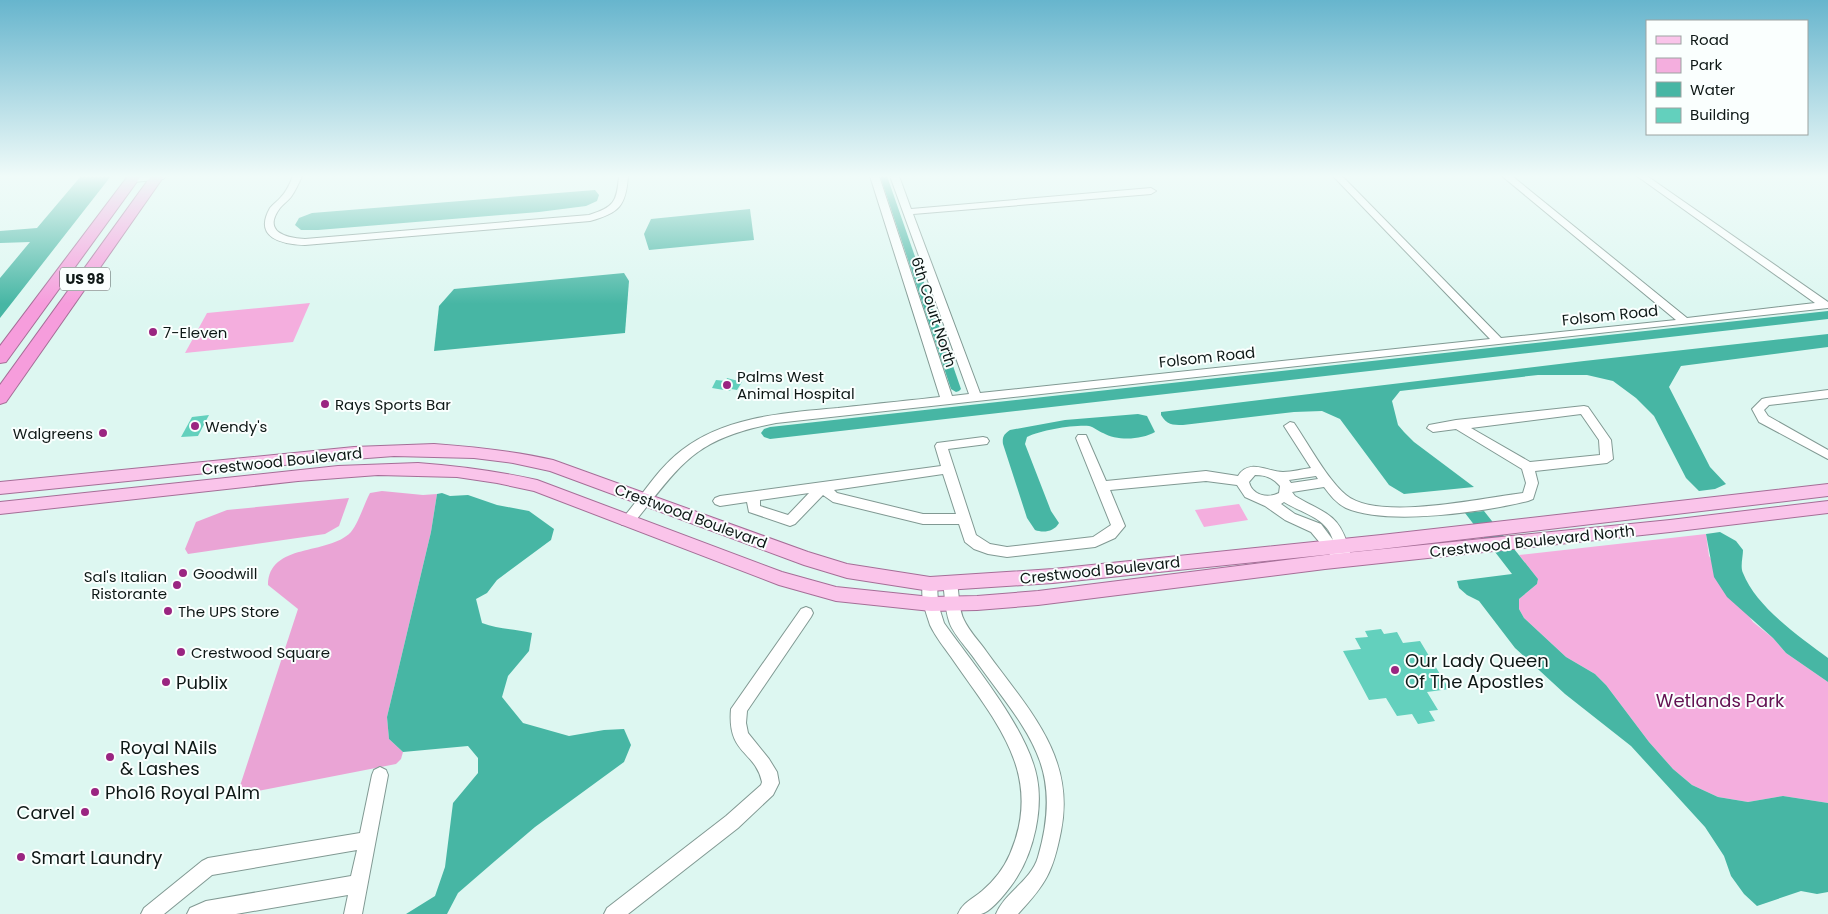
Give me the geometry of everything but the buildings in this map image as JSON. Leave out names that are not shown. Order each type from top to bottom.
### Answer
[{"type":"highway","name":"US 98","points":[[0,358],[105,219]]},
{"type":"highway","name":"US 98","points":[[0,398],[128,219]]},
{"type":"main road","name":"Crestwood Boulevard","points":[[0,488],[378,451],[456,450],[525,458],[553,466],[804,558],[848,571],[930,584],[1053,576],[1339,551],[1381,542]]},
{"type":"main road","name":"Crestwood Boulevard","points":[[0,508],[350,470],[437,468],[518,480],[779,578],[836,594],[931,604],[952,604],[1048,596],[1236,574]]},
{"type":"main road","name":"Crestwood Boulevard North","points":[[1381,542],[1828,490]]},
{"type":"main road","name":"Crestwood Boulevard North","points":[[1236,574],[1339,551],[1480,547],[1828,507]]},
{"type":"street","points":[[270,219],[269,229],[274,236],[283,240],[305,242],[582,219]]},
{"type":"street","name":"6th Court North","points":[[888,219],[947,400]]},
{"type":"street","points":[[909,219],[976,397]]},
{"type":"street","points":[[1379,219],[1498,341]]},
{"type":"street","points":[[1559,219],[1686,322]]},
{"type":"street","points":[[1703,219],[1826,305]]},
{"type":"street","name":"Folsom Road","points":[[627,522],[685,454],[706,440],[727,430],[755,422],[1686,322],[1826,305]]},
{"type":"street","points":[[1828,394],[1766,402],[1758,408],[1763,419],[1828,455]]},
{"type":"street","points":[[1433,428],[1456,424],[1584,410],[1605,440],[1608,458],[1528,467],[1456,424]]},
{"type":"street","points":[[1290,426],[1337,496],[1351,505],[1370,511],[1408,512],[1528,496],[1532,483],[1528,467]]},
{"type":"street","points":[[983,441],[940,446],[970,538],[979,546],[1007,552],[1095,542],[1110,534],[1118,526],[1082,438]]},
{"type":"street","points":[[720,501],[948,470]]},
{"type":"street","points":[[1243,482],[1248,472],[1260,470],[1283,486],[1294,503],[1328,520],[1338,536],[1339,551]]},
{"type":"street","points":[[1268,502],[1275,501],[1283,486],[1323,476]]},
{"type":"street","points":[[1102,486],[1194,478],[1243,482]]},
{"type":"street","points":[[1243,482],[1254,498],[1268,502],[1290,517],[1316,528],[1339,551]]},
{"type":"street","points":[[823,487],[832,498],[923,519],[963,519]]},
{"type":"street","points":[[754,496],[754,509],[790,521],[823,487]]},
{"type":"street","points":[[950,583],[956,621],[1037,734],[1051,766],[1055,788],[1056,812],[1046,861],[1032,886],[1005,914]]},
{"type":"street","points":[[930,584],[931,604],[938,625],[1016,742],[1028,770],[1031,808],[1021,851],[1012,872],[998,890],[968,914]]},
{"type":"street","points":[[613,914],[732,822],[768,790],[771,784],[768,771],[739,737],[737,718],[739,709],[806,613]]},
{"type":"street","points":[[353,914],[380,775]]},
{"type":"street","points":[[152,913],[208,867],[368,840]]},
{"type":"street","points":[[196,914],[206,910],[359,884]]},
{"type":"green space","points":[[310,303],[293,342],[185,353],[207,313]]},
{"type":"green space","points":[[1239,504],[1248,520],[1204,527],[1195,510]]},
{"type":"green space","name":"Wetlands Park","points":[[1706,534],[1709,556],[1753,622],[1773,638],[1786,653],[1828,682],[1828,803],[1783,796],[1748,802],[1718,797],[1692,785],[1673,769],[1649,742],[1606,685],[1595,674],[1566,657],[1524,618],[1519,609],[1519,599],[1537,584],[1538,579],[1519,555]]},
{"type":"shaded area","points":[[382,491],[423,495],[437,494],[431,532],[387,717],[389,739],[403,752],[401,759],[396,764],[237,795],[298,609],[268,585],[271,571],[278,562],[289,556],[341,539],[351,532],[370,493]]},
{"type":"shaded area","points":[[349,498],[339,526],[325,534],[188,554],[185,549],[196,522],[227,510]]},
{"type":"water","points":[[45,219],[78,219],[0,318],[0,278],[30,242],[0,243],[0,231],[37,228]]},
{"type":"water","points":[[299,219],[457,219],[318,230],[301,230],[295,225]]},
{"type":"water","points":[[651,219],[751,219],[754,240],[649,250],[644,234]]},
{"type":"water","points":[[624,273],[629,281],[625,333],[434,351],[439,306],[454,289]]},
{"type":"water","points":[[1828,334],[1828,347],[1681,366],[1669,387],[1710,467],[1726,484],[1715,489],[1699,491],[1686,478],[1654,416],[1636,398],[1613,381],[1587,375],[1538,375],[1400,391],[1392,401],[1398,425],[1414,442],[1474,487],[1404,494],[1389,485],[1340,419],[1322,411],[1294,412],[1183,425],[1170,424],[1161,415],[1161,412],[1584,361]]},
{"type":"water","points":[[1138,414],[1147,416],[1155,432],[1143,437],[1122,438],[1109,436],[1089,426],[1082,426],[1049,430],[1027,437],[1025,444],[1051,511],[1059,523],[1048,531],[1035,530],[1027,518],[1003,444],[1005,434],[1010,430],[1065,420]]},
{"type":"water","points":[[442,493],[450,496],[468,495],[497,505],[529,511],[554,529],[551,540],[497,580],[487,593],[476,599],[482,623],[494,627],[532,633],[529,651],[508,676],[502,697],[523,723],[569,736],[604,730],[624,729],[631,745],[624,762],[535,827],[458,893],[447,914],[406,914],[435,896],[445,867],[453,803],[478,773],[478,758],[468,746],[403,752],[389,739],[387,717],[431,532],[437,494]]},
{"type":"water","points":[[1484,511],[1538,579],[1537,584],[1519,599],[1519,609],[1524,618],[1566,657],[1595,674],[1606,685],[1649,742],[1673,769],[1692,785],[1718,797],[1748,802],[1783,796],[1828,803],[1828,892],[1817,894],[1801,891],[1757,906],[1744,894],[1731,876],[1724,856],[1705,827],[1631,746],[1565,694],[1515,648],[1479,601],[1467,595],[1459,588],[1457,581],[1512,574],[1465,513]]},
{"type":"water","points":[[1720,532],[1736,541],[1743,550],[1742,571],[1749,586],[1758,598],[1780,620],[1828,658],[1828,682],[1786,653],[1773,638],[1727,597],[1714,577],[1706,534]]},
{"type":"waterway","points":[[898,219],[956,389]]},
{"type":"waterway","points":[[770,433],[1828,315]]},
{"type":"place","name":"7-Eleven","points":[[153,332]]},
{"type":"place","name":"Palms West Animal Hospital","points":[[727,385]]},
{"type":"place","name":"Rays Sports Bar","points":[[325,404]]},
{"type":"place","name":"Wendy's","points":[[195,426]]},
{"type":"place","name":"Walgreens","points":[[103,433]]},
{"type":"place","name":"Goodwill","points":[[183,573]]},
{"type":"place","name":"Sal's Italian Ristorante","points":[[177,585]]},
{"type":"place","name":"The UPS Store","points":[[168,611]]},
{"type":"place","name":"Crestwood Square","points":[[181,652]]},
{"type":"place","name":"Our Lady Queen Of The Apostles","points":[[1395,670]]},
{"type":"place","name":"Publix","points":[[166,682]]},
{"type":"place","name":"Royal NAils & Lashes","points":[[110,757]]},
{"type":"place","name":"Pho16 Royal PAlm","points":[[95,792]]},
{"type":"place","name":"Carvel","points":[[85,812]]},
{"type":"place","name":"Smart Laundry","points":[[21,857]]}]
